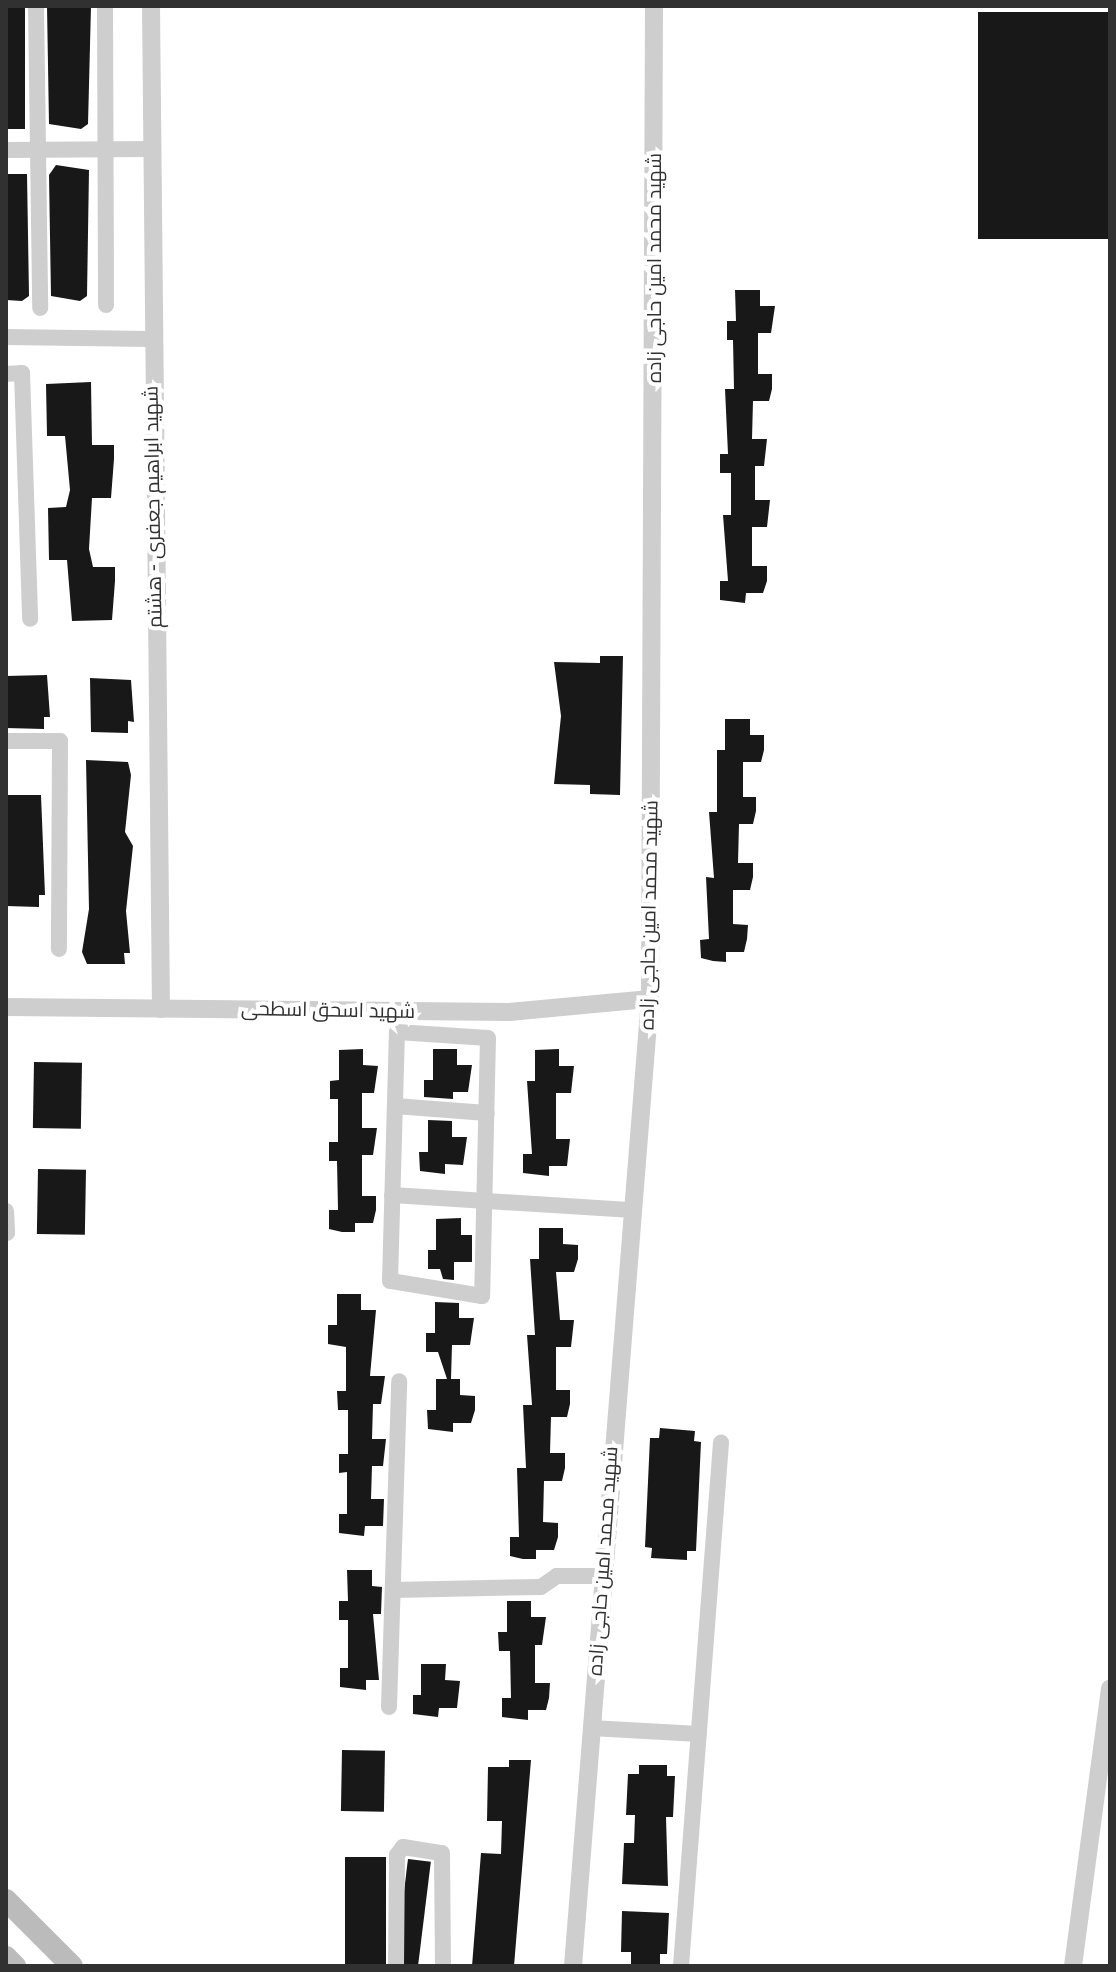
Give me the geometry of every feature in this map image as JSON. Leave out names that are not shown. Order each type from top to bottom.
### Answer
[{"type":"main road","points":[[6,1900],[72,1966]]},
{"type":"main road","points":[[6,1957],[15,1966]]},
{"type":"street","points":[[36,6],[40,308]]},
{"type":"street","points":[[105,6],[106,305]]},
{"type":"street","name":"شهید ابراهیم جعفری - هشتم","points":[[151,6],[150,339],[161,1009]]},
{"type":"street","name":"شهید محمد امین حاجی زاده","points":[[573,1966],[629,1210],[650,999],[654,6]]},
{"type":"street","points":[[6,150],[151,149]]},
{"type":"street","points":[[6,337],[150,339]]},
{"type":"street","points":[[6,374],[22,373],[30,619]]},
{"type":"street","points":[[6,741],[60,741],[59,949]]},
{"type":"street","name":"شهید اسحق اسطحی","points":[[6,1007],[509,1012],[650,999]]},
{"type":"street","points":[[397,1032],[488,1038],[487,1113],[482,1296],[390,1281],[397,1032]]},
{"type":"street","points":[[395,1106],[487,1113]]},
{"type":"street","points":[[392,1195],[629,1210]]},
{"type":"street","points":[[6,1211],[7,1233]]},
{"type":"street","points":[[389,1707],[399,1381]]},
{"type":"street","points":[[681,1966],[721,1443]]},
{"type":"street","points":[[394,1590],[541,1587],[557,1576],[601,1576]]},
{"type":"street","points":[[1073,1966],[1110,1688]]},
{"type":"street","points":[[591,1728],[699,1734]]},
{"type":"street","points":[[396,1966],[397,1855],[403,1847],[442,1853],[443,1966]]},
{"type":"building","points":[[6,6],[25,6],[25,129],[6,129]]},
{"type":"building","points":[[47,6],[91,6],[88,124],[81,129],[49,124]]},
{"type":"building","points":[[978,12],[1110,12],[1110,239],[978,239]]},
{"type":"building","points":[[56,165],[89,170],[87,296],[80,301],[51,296],[49,175]]},
{"type":"building","points":[[6,174],[27,174],[29,296],[22,301],[6,300]]},
{"type":"building","points":[[735,290],[760,290],[760,306],[775,306],[771,333],[758,333],[758,374],[772,374],[772,389],[769,401],[753,401],[752,439],[767,439],[764,466],[755,466],[755,500],[770,500],[767,527],[752,527],[752,566],[767,566],[767,581],[763,593],[746,593],[745,603],[720,600],[720,581],[728,581],[723,515],[731,515],[731,473],[720,473],[720,454],[728,454],[725,389],[734,389],[733,340],[727,340],[727,321],[736,321]]},
{"type":"building","points":[[91,382],[92,445],[114,445],[111,498],[92,498],[89,549],[93,567],[115,567],[112,620],[72,621],[67,560],[49,560],[48,508],[66,507],[70,490],[65,436],[47,436],[46,384]]},
{"type":"building","points":[[600,656],[623,656],[620,795],[590,794],[590,785],[554,784],[561,716],[554,662],[600,663]]},
{"type":"building","points":[[47,675],[50,717],[44,717],[44,729],[6,728],[6,676]]},
{"type":"building","points":[[90,678],[131,680],[134,722],[128,721],[128,733],[91,732]]},
{"type":"building","points":[[725,719],[750,719],[750,735],[764,735],[761,762],[743,762],[743,797],[756,797],[756,811],[753,824],[739,824],[738,863],[753,863],[753,877],[750,890],[733,890],[733,924],[748,925],[747,939],[744,952],[726,952],[726,962],[701,958],[700,940],[709,939],[706,877],[714,878],[709,812],[717,812],[717,750],[725,750]]},
{"type":"building","points":[[86,760],[128,762],[131,775],[125,832],[133,846],[126,911],[130,953],[124,953],[125,964],[87,964],[82,952],[89,909]]},
{"type":"building","points":[[6,795],[41,795],[45,895],[39,895],[39,907],[6,906]]},
{"type":"building","points":[[363,1049],[363,1065],[378,1066],[374,1093],[362,1093],[362,1128],[377,1128],[373,1155],[362,1155],[362,1196],[376,1196],[376,1210],[373,1223],[355,1223],[355,1232],[342,1232],[329,1229],[329,1210],[338,1210],[337,1161],[329,1161],[329,1142],[338,1142],[338,1099],[330,1099],[330,1081],[339,1080],[339,1050]]},
{"type":"building","points":[[433,1049],[457,1049],[457,1065],[472,1065],[468,1092],[453,1092],[453,1099],[424,1097],[424,1080],[433,1080]]},
{"type":"building","points":[[559,1049],[559,1066],[574,1066],[571,1093],[556,1093],[556,1139],[570,1139],[567,1166],[549,1166],[549,1176],[523,1173],[523,1154],[532,1154],[527,1081],[535,1081],[535,1050]]},
{"type":"building","points":[[34,1062],[82,1063],[81,1129],[33,1128]]},
{"type":"building","points":[[428,1120],[452,1121],[452,1137],[467,1137],[463,1165],[445,1164],[445,1174],[420,1171],[419,1152],[428,1152]]},
{"type":"building","points":[[38,1169],[86,1170],[85,1235],[37,1234]]},
{"type":"building","points":[[461,1218],[461,1235],[472,1235],[472,1262],[454,1262],[454,1280],[443,1279],[440,1269],[428,1269],[428,1250],[436,1250],[436,1219]]},
{"type":"building","points":[[539,1228],[563,1228],[563,1244],[578,1245],[578,1259],[574,1272],[556,1272],[560,1320],[574,1320],[571,1347],[556,1347],[556,1390],[570,1390],[567,1417],[551,1417],[550,1453],[565,1453],[565,1468],[562,1481],[544,1481],[543,1522],[558,1523],[558,1537],[554,1550],[536,1550],[536,1559],[523,1559],[510,1556],[510,1537],[519,1537],[517,1468],[526,1468],[523,1405],[532,1405],[527,1335],[535,1335],[530,1259],[539,1259]]},
{"type":"building","points":[[337,1294],[361,1294],[361,1310],[376,1310],[370,1376],[385,1376],[381,1404],[373,1404],[372,1439],[386,1439],[383,1466],[372,1466],[371,1499],[384,1499],[383,1526],[365,1526],[364,1536],[339,1533],[339,1514],[347,1514],[347,1472],[339,1473],[339,1454],[348,1454],[348,1410],[338,1410],[337,1391],[346,1391],[346,1347],[328,1344],[328,1325],[337,1325]]},
{"type":"building","points":[[435,1302],[459,1303],[459,1318],[474,1318],[470,1345],[452,1345],[451,1379],[460,1379],[460,1395],[475,1396],[475,1410],[471,1423],[453,1423],[453,1432],[428,1429],[427,1410],[436,1410],[436,1379],[447,1379],[438,1352],[426,1352],[426,1333],[435,1333]]},
{"type":"building","points":[[660,1428],[695,1431],[694,1441],[701,1442],[696,1551],[687,1551],[687,1560],[651,1558],[652,1548],[645,1547],[650,1438],[659,1438]]},
{"type":"building","points":[[347,1570],[372,1570],[372,1586],[382,1587],[381,1614],[373,1614],[379,1680],[366,1680],[366,1690],[340,1687],[340,1668],[348,1668],[348,1620],[339,1620],[339,1601],[348,1601]]},
{"type":"building","points":[[507,1601],[531,1601],[531,1617],[546,1617],[542,1645],[535,1645],[535,1683],[550,1683],[549,1698],[546,1710],[528,1710],[528,1720],[502,1717],[502,1698],[511,1698],[510,1651],[499,1651],[498,1632],[507,1632]]},
{"type":"building","points":[[421,1664],[446,1664],[445,1680],[460,1681],[457,1708],[439,1708],[438,1717],[413,1714],[413,1695],[421,1695]]},
{"type":"building","points":[[342,1750],[385,1751],[384,1812],[341,1811]]},
{"type":"building","points":[[509,1760],[531,1760],[514,1966],[472,1966],[481,1853],[501,1854],[502,1821],[487,1821],[488,1767],[509,1767]]},
{"type":"building","points":[[639,1765],[667,1765],[667,1776],[675,1776],[673,1817],[666,1817],[668,1886],[622,1884],[624,1843],[634,1843],[635,1815],[626,1815],[628,1774],[639,1774]]},
{"type":"building","points":[[345,1857],[386,1857],[386,1966],[345,1966]]},
{"type":"building","points":[[408,1859],[431,1862],[418,1966],[395,1965]]},
{"type":"building","points":[[622,1911],[669,1913],[667,1954],[660,1954],[660,1965],[631,1964],[631,1952],[621,1952]]}]
